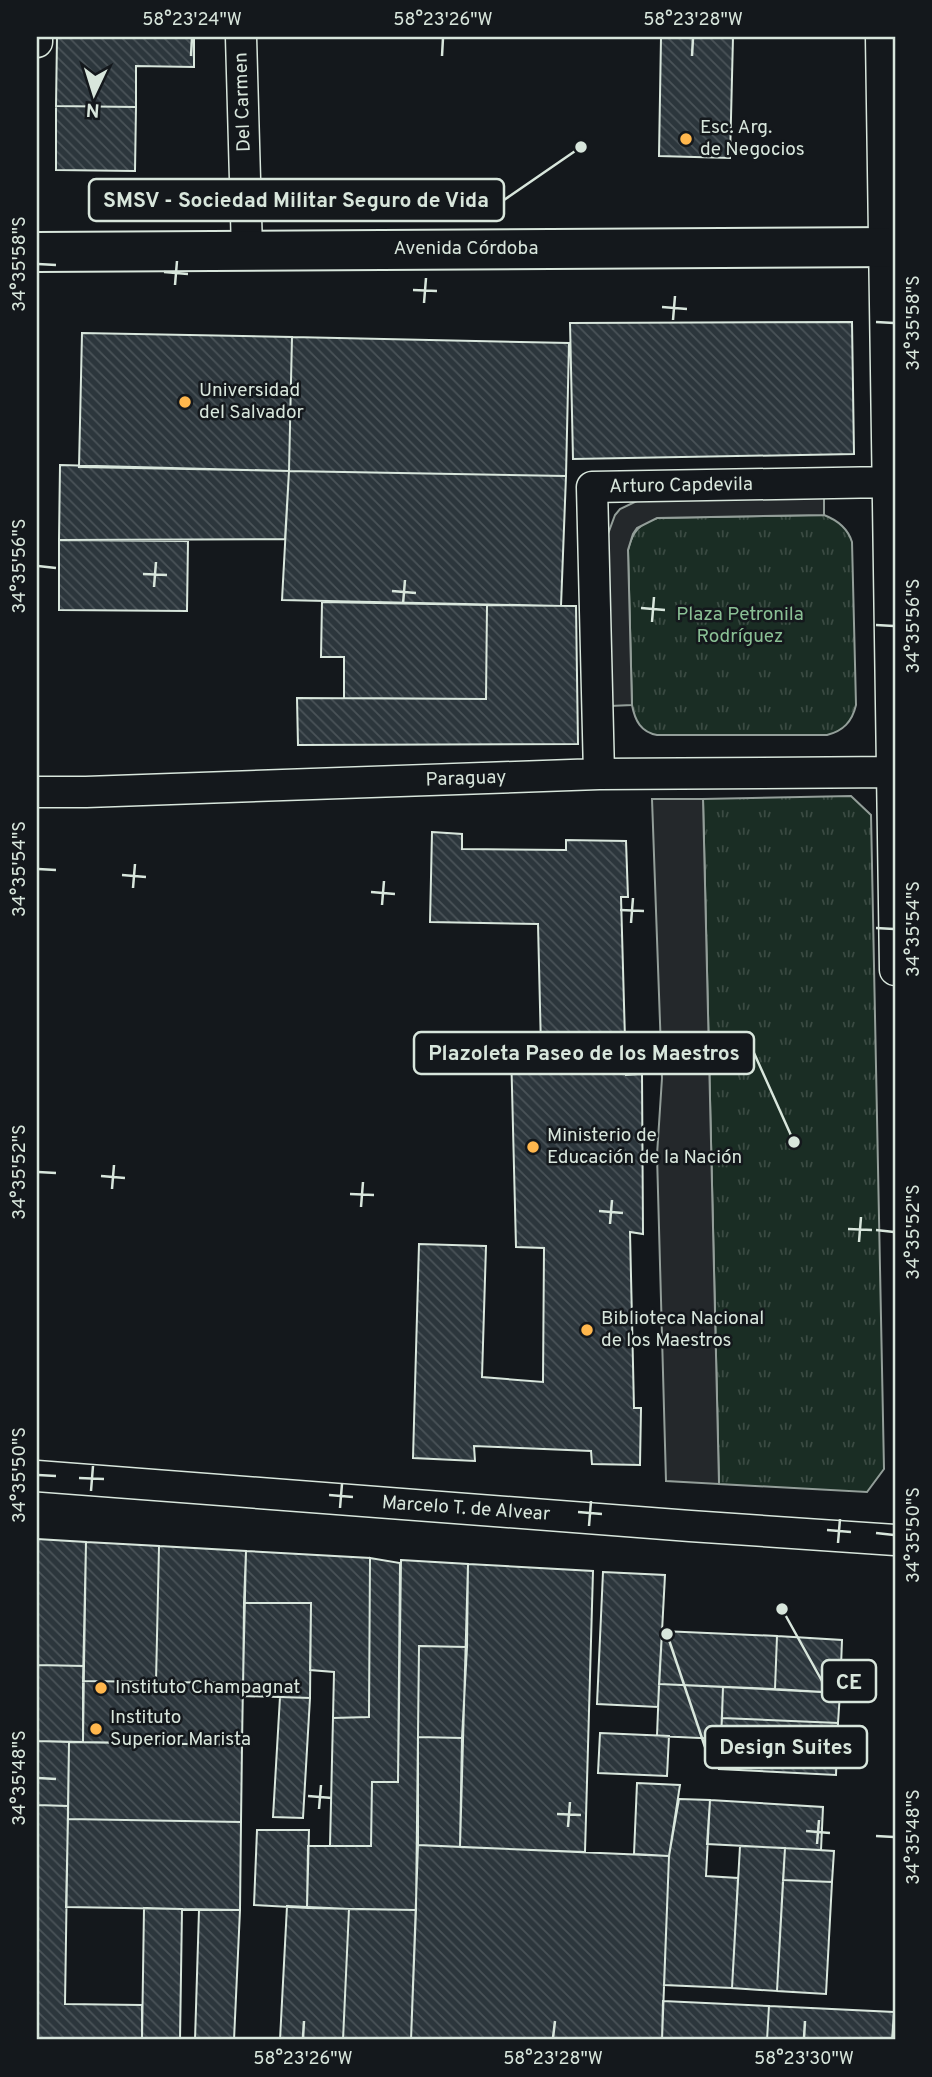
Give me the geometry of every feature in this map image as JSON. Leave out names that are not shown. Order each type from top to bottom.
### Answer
[{"type":"main road","name":"Avenida Córdoba","points":[[37,252],[890,247]]},
{"type":"street","points":[[37,37],[37,42]]},
{"type":"street","name":"Del Carmen","points":[[241,37],[247,251]]},
{"type":"street","points":[[880,37],[890,247],[889,482],[895,971]]},
{"type":"street","name":"Arturo Capdevila","points":[[599,774],[592,487],[889,482]]},
{"type":"street","name":"Paraguay","points":[[37,792],[599,774],[893,772]]},
{"type":"street","name":"Marcelo T. de Alvear","points":[[37,1476],[895,1540]]},
{"type":"green space","name":"Plaza Petronila Rodríguez","points":[[824,515],[841,526],[852,542],[856,705],[846,725],[827,735],[657,735],[643,728],[637,721],[632,705],[628,550],[638,529],[657,518]]},
{"type":"green space","points":[[851,796],[871,815],[884,1469],[867,1492],[719,1484],[703,799]]},
{"type":"shaded area","points":[[824,495],[824,515],[657,518],[637,528],[628,550],[632,705],[610,706],[608,534],[620,509],[641,499]]},
{"type":"shaded area","points":[[652,799],[703,799],[719,1484],[666,1481],[657,1155],[662,1078]]},
{"type":"building","points":[[57,37],[194,37],[194,67],[136,66],[136,107],[56,106]]},
{"type":"building","points":[[661,37],[733,37],[730,158],[659,156]]},
{"type":"building","points":[[56,106],[136,107],[135,171],[56,170]]},
{"type":"building","points":[[852,322],[854,454],[573,459],[570,323]]},
{"type":"building","name":"Universidad del Salvador","points":[[82,333],[292,337],[289,471],[79,467]]},
{"type":"building","points":[[292,337],[569,343],[566,476],[289,471]]},
{"type":"building","points":[[60,465],[289,471],[285,539],[59,540]]},
{"type":"building","points":[[289,471],[566,476],[561,606],[282,600]]},
{"type":"building","points":[[59,540],[188,541],[187,611],[59,610]]},
{"type":"building","points":[[322,602],[487,605],[486,699],[344,698],[344,657],[321,657]]},
{"type":"building","points":[[487,605],[576,606],[578,744],[298,745],[297,698],[486,699]]},
{"type":"building","points":[[432,832],[462,834],[462,849],[566,850],[566,840],[626,841],[628,897],[621,897],[626,1075],[642,1074],[643,1234],[630,1232],[634,1408],[641,1408],[640,1465],[592,1464],[591,1451],[474,1446],[475,1461],[413,1458],[419,1244],[486,1246],[482,1377],[543,1382],[544,1248],[516,1247],[511,1049],[541,1048],[538,924],[430,922]]},
{"type":"building","points":[[37,1539],[86,1542],[84,1666],[37,1665]]},
{"type":"building","points":[[86,1542],[159,1546],[156,1682],[83,1681]]},
{"type":"building","points":[[159,1546],[246,1551],[243,1683],[156,1682]]},
{"type":"building","points":[[246,1551],[370,1558],[369,1717],[333,1718],[334,1672],[310,1670],[311,1603],[244,1603]]},
{"type":"building","points":[[370,1558],[400,1563],[398,1782],[372,1782],[371,1846],[330,1846],[333,1718],[369,1717]]},
{"type":"building","points":[[401,1560],[468,1564],[467,1647],[419,1646],[416,1910],[307,1908],[308,1846],[371,1846],[372,1782],[398,1782]]},
{"type":"building","points":[[468,1564],[593,1571],[585,1852],[460,1847]]},
{"type":"building","points":[[603,1572],[665,1575],[658,1707],[597,1704]]},
{"type":"building","points":[[244,1603],[311,1603],[310,1698],[243,1696]]},
{"type":"building","points":[[662,1631],[777,1636],[775,1689],[659,1684]]},
{"type":"building","points":[[777,1636],[842,1640],[840,1693],[775,1689]]},
{"type":"building","points":[[419,1646],[467,1647],[462,1738],[418,1737]]},
{"type":"building","points":[[37,1665],[84,1666],[83,1742],[37,1741]]},
{"type":"building","points":[[83,1681],[243,1683],[242,1745],[83,1742]]},
{"type":"building","points":[[659,1684],[723,1687],[721,1739],[657,1736]]},
{"type":"building","points":[[723,1687],[840,1693],[838,1723],[722,1718]]},
{"type":"building","points":[[280,1697],[310,1698],[303,1818],[273,1817]]},
{"type":"building","points":[[722,1718],[838,1723],[836,1775],[719,1769]]},
{"type":"building","points":[[600,1733],[669,1736],[667,1776],[598,1773]]},
{"type":"building","points":[[418,1737],[462,1738],[460,1847],[418,1845]]},
{"type":"building","points":[[37,1741],[69,1742],[68,1806],[37,1805]]},
{"type":"building","points":[[69,1742],[242,1745],[241,1822],[68,1819]]},
{"type":"building","points":[[637,1783],[680,1785],[669,1856],[634,1854]]},
{"type":"building","points":[[679,1799],[710,1800],[706,1876],[738,1878],[732,1988],[664,1985],[669,1856]]},
{"type":"building","points":[[710,1800],[823,1807],[821,1850],[707,1844]]},
{"type":"building","points":[[37,1805],[68,1806],[65,2004],[142,2005],[142,2040],[37,2040]]},
{"type":"building","points":[[68,1819],[241,1822],[240,1910],[66,1907]]},
{"type":"building","points":[[257,1830],[309,1830],[307,1908],[254,1905]]},
{"type":"building","points":[[418,1845],[669,1856],[662,2040],[411,2040]]},
{"type":"building","points":[[740,1846],[785,1848],[777,1991],[732,1988]]},
{"type":"building","points":[[785,1848],[834,1851],[832,1882],[783,1880]]},
{"type":"building","points":[[783,1880],[832,1882],[826,1994],[777,1991]]},
{"type":"building","points":[[287,1906],[349,1909],[343,2040],[280,2040]]},
{"type":"building","points":[[144,1908],[182,1909],[180,2040],[142,2040]]},
{"type":"building","points":[[349,1909],[416,1910],[411,2040],[343,2040]]},
{"type":"building","points":[[199,1910],[240,1910],[234,2040],[195,2040]]},
{"type":"building","points":[[663,2001],[769,2006],[767,2040],[662,2040]]},
{"type":"building","points":[[769,2006],[894,2012],[892,2040],[767,2040]]},
{"type":"place","name":"Esc. Arg. de Negocios","points":[[686,139]]},
{"type":"place","name":"SMSV - Sociedad Militar Seguro de Vida","points":[[581,147]]},
{"type":"place","name":"Universidad del Salvador","points":[[185,402]]},
{"type":"place","name":"Plazoleta Paseo de los Maestros","points":[[794,1142]]},
{"type":"place","name":"Ministerio de Educación de la Nación","points":[[533,1147]]},
{"type":"place","name":"Biblioteca Nacional de los Maestros","points":[[587,1330]]},
{"type":"place","name":"CE","points":[[782,1609]]},
{"type":"place","name":"Design Suites","points":[[667,1634]]},
{"type":"place","name":"Instituto Champagnat","points":[[101,1688]]},
{"type":"place","name":"Instituto Superior Marista","points":[[96,1729]]}]
